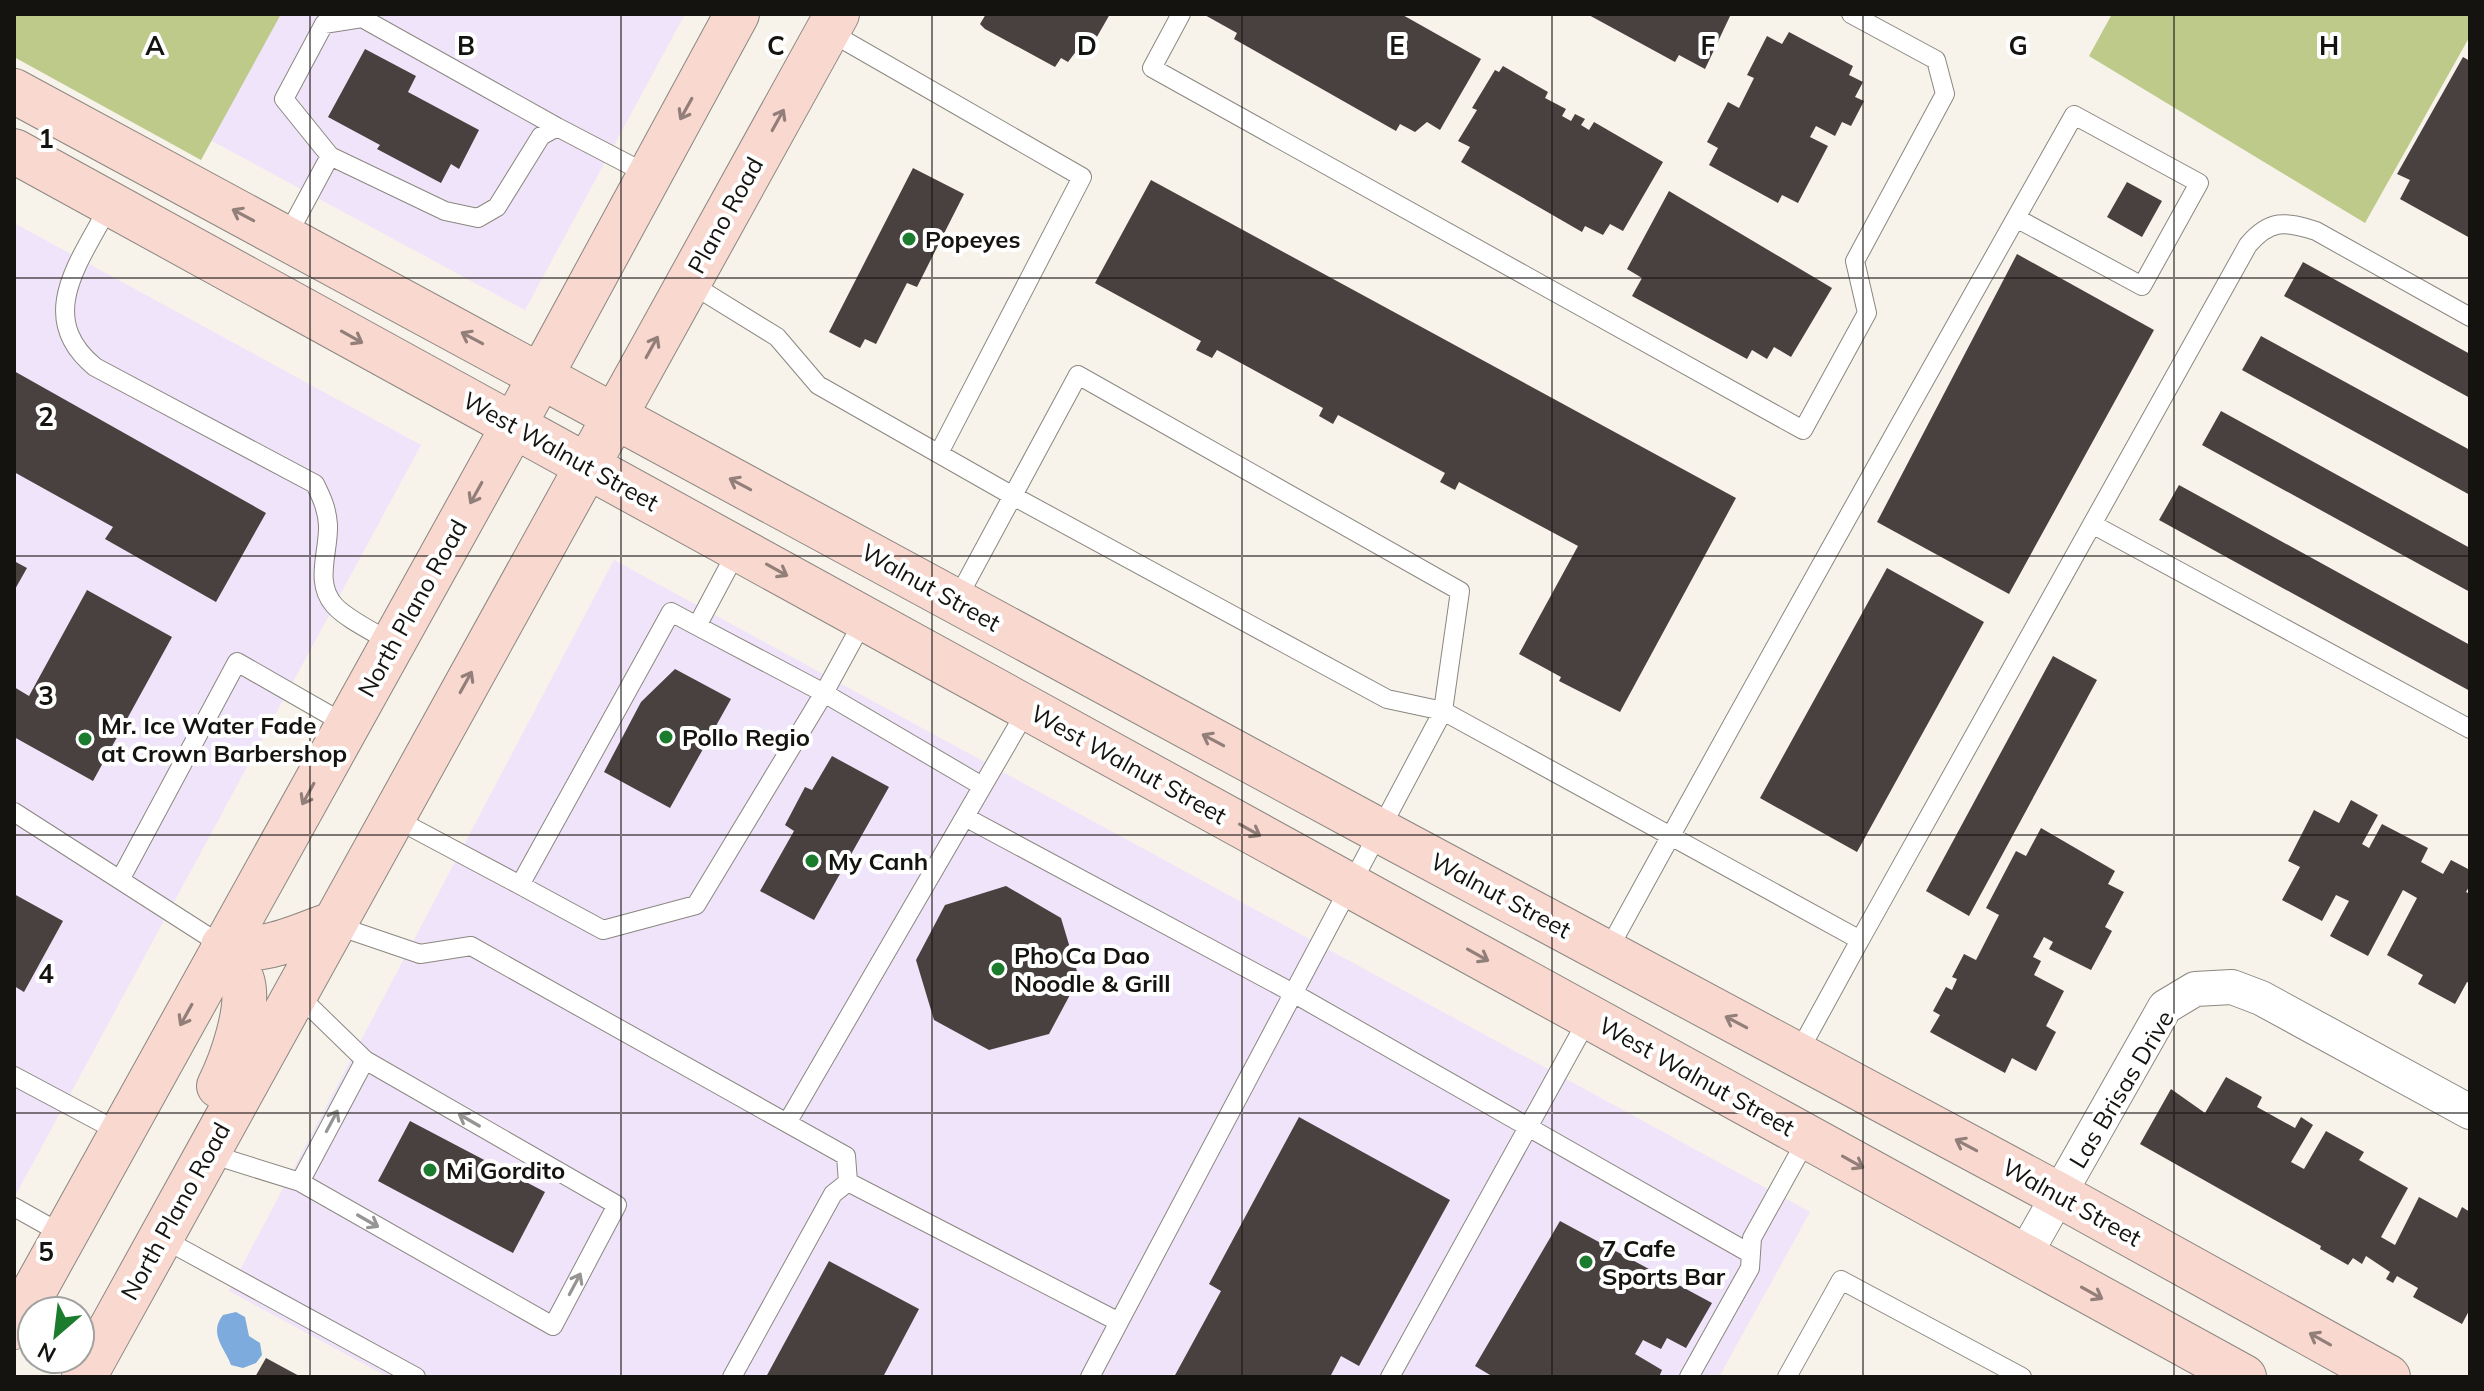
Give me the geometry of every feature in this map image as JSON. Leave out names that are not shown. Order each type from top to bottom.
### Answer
[{"type":"main road","name":"North Plano Road","points":[[14,1327],[514,425],[737,14]]},
{"type":"main road","name":"Plano Road","points":[[614,415],[832,22]]},
{"type":"main road","points":[[14,91],[614,415]]},
{"type":"main road","name":"West Walnut Street","points":[[14,151],[2244,1377]]},
{"type":"main road","name":"North Plano Road","points":[[84,1377],[614,415]]},
{"type":"main road","name":"Walnut Street","points":[[614,415],[2059,1195],[2388,1377]]},
{"type":"main road","points":[[223,946],[236,949],[278,945],[332,924]]},
{"type":"main road","points":[[170,1219],[204,1117],[234,1055],[245,997],[242,981],[223,946]]},
{"type":"street","name":"Las Brisas Drive","points":[[2024,1256],[2165,1007],[2195,989],[2232,987],[2261,998],[2470,1112]]},
{"type":"lane","points":[[1181,14],[1152,68],[1803,430],[1867,313],[1855,261],[1945,94],[1936,60],[1851,14]]},
{"type":"lane","points":[[557,127],[541,136],[497,207],[478,218],[445,211],[330,156],[284,99],[324,24],[362,18],[649,175]]},
{"type":"lane","points":[[832,22],[1082,177],[939,453]]},
{"type":"lane","points":[[1607,952],[1670,836],[2016,218],[2074,115],[2199,183],[2142,286],[2016,218]]},
{"type":"lane","points":[[286,238],[330,156]]},
{"type":"lane","points":[[110,204],[68,286],[63,304],[64,322],[78,354],[95,367],[315,484],[326,505],[328,529],[323,575],[327,594],[335,607],[392,643]]},
{"type":"lane","points":[[1797,1055],[2248,245],[2260,231],[2277,224],[2295,224],[2316,231],[2470,317]]},
{"type":"lane","points":[[688,282],[777,337],[818,385],[1013,496],[1387,699],[1443,711],[1860,940]]},
{"type":"lane","points":[[956,601],[1078,375],[1460,591],[1443,711],[1090,1377]]},
{"type":"lane","points":[[2092,524],[2470,729]]},
{"type":"lane","points":[[697,626],[738,549]]},
{"type":"lane","points":[[520,885],[671,612],[824,693],[982,786]]},
{"type":"lane","points":[[392,817],[603,930],[696,905],[824,693],[865,618]]},
{"type":"lane","points":[[120,880],[237,662],[347,725]]},
{"type":"lane","points":[[787,1123],[1028,708]]},
{"type":"lane","points":[[14,812],[223,946]]},
{"type":"lane","points":[[965,817],[1293,993],[1751,1254]]},
{"type":"lane","points":[[332,924],[420,954],[471,946],[846,1156],[848,1182]]},
{"type":"lane","points":[[207,1153],[300,1182],[553,1326],[617,1205],[365,1060],[295,992]]},
{"type":"lane","points":[[1390,1377],[1589,1017]]},
{"type":"lane","points":[[300,1182],[365,1060]]},
{"type":"lane","points":[[14,1076],[121,1133]]},
{"type":"lane","points":[[1689,1377],[1750,1268],[1752,1238],[1808,1137]]},
{"type":"lane","points":[[848,1182],[1119,1322]]},
{"type":"lane","points":[[732,1377],[833,1194],[848,1182]]},
{"type":"lane","points":[[14,1207],[64,1235]]},
{"type":"lane","points":[[170,1219],[416,1377]]},
{"type":"lane","points":[[1787,1377],[1841,1280],[2022,1377]]},
{"type":"shaded area","points":[[14,14],[685,14],[525,310],[14,34]]},
{"type":"shaded area","points":[[14,223],[421,445],[14,1198]]},
{"type":"shaded area","points":[[614,560],[1810,1212],[1719,1377],[388,1377],[229,1291]]},
{"type":"green space","points":[[14,14],[281,14],[201,160],[14,57]]},
{"type":"green space","points":[[2112,14],[2470,14],[2470,36],[2365,223],[2089,56]]},
{"type":"water","points":[[236,1312],[245,1317],[249,1336],[260,1343],[262,1355],[256,1363],[243,1368],[231,1365],[217,1335],[223,1315]]},
{"type":"building","points":[[986,14],[1110,14],[1094,42],[1087,37],[1068,62],[1061,58],[1055,67],[985,29],[980,24]]},
{"type":"building","points":[[1203,14],[1401,14],[1481,59],[1440,130],[1427,122],[1415,132],[1400,124],[1396,131],[1234,39],[1237,33]]},
{"type":"building","points":[[1587,14],[1731,14],[1705,69],[1679,55],[1675,62]]},
{"type":"building","points":[[1789,32],[1853,66],[1849,75],[1863,82],[1855,97],[1864,101],[1851,126],[1842,122],[1835,136],[1816,126],[1810,137],[1828,146],[1798,203],[1782,195],[1778,203],[1709,165],[1718,148],[1707,142],[1728,102],[1739,108],[1754,78],[1747,75],[1767,36],[1782,44]]},
{"type":"building","points":[[365,49],[416,76],[408,92],[479,130],[459,169],[451,164],[441,183],[377,149],[380,145],[328,117]]},
{"type":"building","points":[[2463,57],[2470,61],[2470,238],[2400,199],[2410,180],[2397,174]]},
{"type":"building","points":[[1503,66],[1548,92],[1545,98],[1566,109],[1562,116],[1571,121],[1575,114],[1585,119],[1581,125],[1589,130],[1594,122],[1663,162],[1623,231],[1610,224],[1603,235],[1585,226],[1582,232],[1461,162],[1470,147],[1458,141],[1477,110],[1472,108],[1495,70],[1499,72]]},
{"type":"building","name":"Popeyes","points":[[913,168],[964,194],[917,287],[907,283],[876,344],[865,339],[860,348],[829,332]]},
{"type":"building","points":[[1151,180],[1736,498],[1620,712],[1559,681],[1561,677],[1519,654],[1578,546],[1459,482],[1455,490],[1440,482],[1445,473],[1338,415],[1333,424],[1319,416],[1323,408],[1217,350],[1212,358],[1196,350],[1201,341],[1095,283]]},
{"type":"building","points":[[2127,182],[2162,201],[2142,237],[2107,217]]},
{"type":"building","points":[[1669,191],[1832,288],[1791,357],[1774,347],[1767,359],[1752,350],[1747,359],[1632,296],[1642,278],[1627,269]]},
{"type":"building","points":[[2017,254],[2154,330],[2009,594],[1877,522]]},
{"type":"building","points":[[2303,262],[2470,354],[2470,398],[2284,296]]},
{"type":"building","points":[[2261,336],[2470,450],[2470,495],[2242,370]]},
{"type":"building","points":[[14,371],[266,513],[216,602],[105,539],[113,527],[14,472]]},
{"type":"building","points":[[2221,411],[2470,548],[2470,592],[2202,445]]},
{"type":"building","points":[[2179,485],[2470,645],[2470,691],[2159,520]]},
{"type":"building","points":[[14,561],[27,568],[14,591]]},
{"type":"building","points":[[1887,568],[1984,622],[1857,852],[1760,798]]},
{"type":"building","points":[[87,590],[172,637],[93,781],[14,737],[14,687],[29,696]]},
{"type":"building","points":[[2053,656],[2097,680],[1969,916],[1926,891]]},
{"type":"building","name":"Pollo Regio","points":[[675,669],[731,699],[670,808],[604,772],[641,702]]},
{"type":"building","name":"My Canh","points":[[832,756],[889,787],[814,920],[760,891],[794,831],[785,825],[805,787],[812,790]]},
{"type":"building","points":[[2351,800],[2378,815],[2362,844],[2369,848],[2382,824],[2428,848],[2421,862],[2443,874],[2451,860],[2470,870],[2470,885],[2466,892],[2470,894],[2470,983],[2467,982],[2455,1004],[2418,984],[2423,975],[2387,955],[2417,898],[2403,890],[2368,956],[2330,936],[2349,901],[2336,895],[2322,921],[2282,900],[2300,867],[2288,861],[2314,810],[2339,823]]},
{"type":"building","points":[[2041,828],[2115,871],[2108,884],[2124,892],[2105,927],[2112,931],[2091,970],[2049,949],[2053,942],[2044,937],[2033,957],[2041,961],[2034,975],[2064,991],[2046,1026],[2056,1032],[2036,1071],[2012,1058],[2005,1073],[1930,1032],[1940,1015],[1933,1011],[1946,987],[1952,990],[1957,979],[1952,977],[1964,954],[1976,960],[1999,915],[1986,908],[2016,851],[2026,856]]},
{"type":"building","name":"Pho Ca Dao Noodle & Grill","points":[[1006,886],[1061,918],[1079,978],[1049,1034],[989,1050],[934,1020],[916,960],[945,905]]},
{"type":"building","points":[[14,894],[63,921],[24,992],[14,986]]},
{"type":"building","points":[[2226,1077],[2262,1097],[2257,1107],[2295,1128],[2301,1117],[2313,1125],[2291,1162],[2304,1169],[2326,1131],[2364,1152],[2359,1160],[2408,1188],[2381,1237],[2395,1245],[2419,1197],[2457,1218],[2462,1207],[2470,1212],[2470,1309],[2462,1324],[2413,1297],[2418,1288],[2397,1276],[2393,1283],[2386,1279],[2390,1272],[2366,1256],[2362,1264],[2353,1258],[2348,1265],[2320,1249],[2321,1246],[2140,1144],[2171,1089],[2205,1113]]},
{"type":"building","points":[[1299,1117],[1450,1200],[1359,1366],[1341,1356],[1330,1377],[1174,1377],[1221,1291],[1209,1284]]},
{"type":"building","points":[[410,1121],[545,1192],[513,1253],[378,1181]]},
{"type":"building","name":"7 Cafe Sports Bar","points":[[1560,1221],[1712,1303],[1686,1348],[1667,1338],[1661,1349],[1643,1340],[1635,1354],[1662,1370],[1659,1377],[1489,1377],[1475,1366]]},
{"type":"building","points":[[829,1261],[919,1309],[883,1377],[766,1377]]},
{"type":"building","points":[[266,1358],[301,1377],[255,1377]]},
{"type":"place","name":"Popeyes","points":[[909,239]]},
{"type":"place","name":"Pollo Regio","points":[[666,737]]},
{"type":"place","name":"Mr. Ice Water Fade at Crown Barbershop","points":[[85,739]]},
{"type":"place","name":"My Canh","points":[[812,861]]},
{"type":"place","name":"Pho Ca Dao Noodle & Grill","points":[[998,969]]},
{"type":"place","name":"Mi Gordito","points":[[430,1170]]},
{"type":"place","name":"7 Cafe Sports Bar","points":[[1586,1262]]}]
